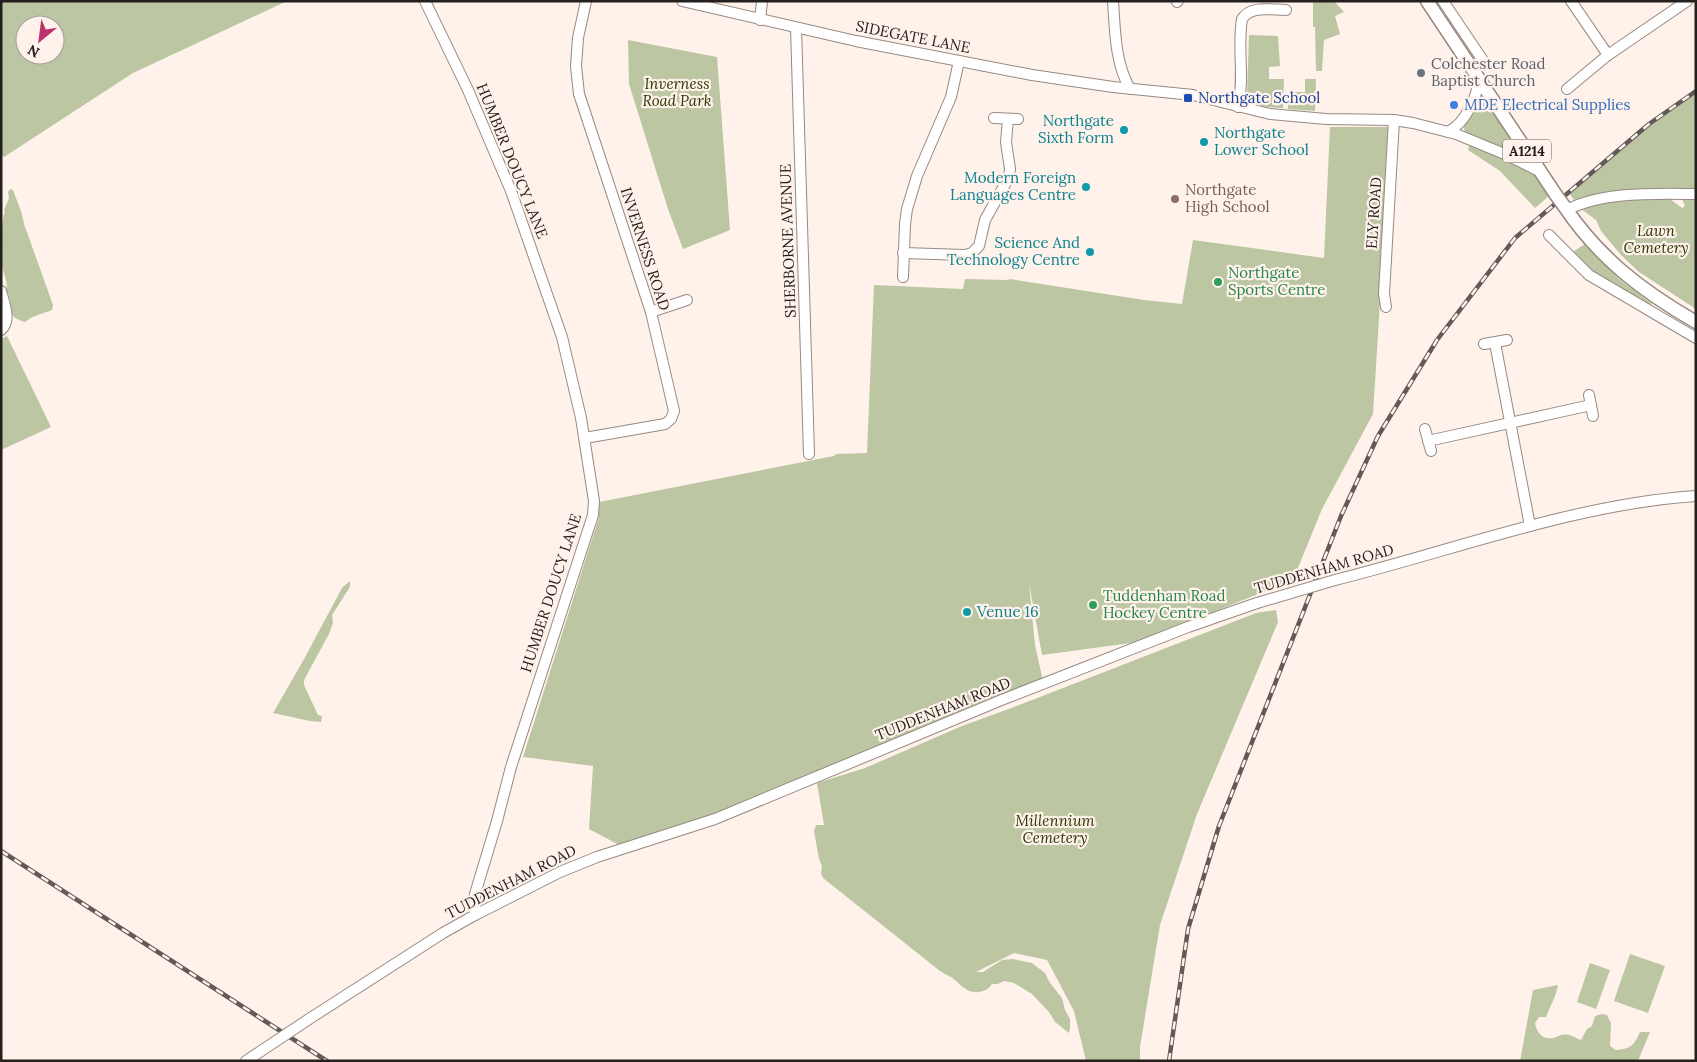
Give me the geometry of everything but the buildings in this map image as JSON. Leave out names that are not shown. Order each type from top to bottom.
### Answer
[{"type":"main road","name":"A1214","points":[[1427,1],[1540,172],[1592,243],[1632,281],[1660,302],[1696,322]]},
{"type":"street","name":"HUMBER DOUCY LANE","points":[[425,1],[468,90],[511,192],[562,337],[585,438],[594,501],[593,514],[511,767],[475,894],[475,915]]},
{"type":"street","name":"INVERNESS ROAD","points":[[585,438],[664,424],[671,419],[674,411],[651,312],[579,94],[576,66],[578,38],[586,1]]},
{"type":"street","name":"SIDEGATE LANE","points":[[682,1],[796,28],[1032,75],[1113,87],[1193,95],[1256,112],[1286,116],[1326,119],[1394,120],[1417,124],[1448,132],[1507,154],[1540,172]]},
{"type":"street","points":[[760,20],[762,1]]},
{"type":"street","points":[[1113,1],[1119,60],[1130,89]]},
{"type":"street","points":[[1443,1],[1484,62],[1476,73],[1478,86],[1473,104]]},
{"type":"street","points":[[1571,1],[1608,55]]},
{"type":"street","points":[[1567,89],[1608,55],[1687,1]]},
{"type":"street","points":[[1238,106],[1241,93],[1242,19],[1252,10],[1286,9]]},
{"type":"street","name":"SHERBORNE AVENUE","points":[[796,28],[810,454]]},
{"type":"street","points":[[1113,87],[1119,60]]},
{"type":"street","points":[[903,278],[906,216],[910,200],[917,176],[951,97],[960,61]]},
{"type":"street","points":[[1448,132],[1457,125],[1473,104],[1490,96]]},
{"type":"street","points":[[904,253],[965,255],[972,253],[977,248],[986,220],[1009,178],[1010,169],[1006,142],[1013,119],[994,118]]},
{"type":"street","name":"ELY ROAD","points":[[1386,307],[1384,294],[1394,120]]},
{"type":"street","points":[[1565,208],[1613,196],[1696,194]]},
{"type":"street","points":[[1549,235],[1589,275],[1696,338]]},
{"type":"street","points":[[1,292],[7,321],[1,330]]},
{"type":"street","points":[[651,312],[688,300]]},
{"type":"street","points":[[1656,314],[1660,302]]},
{"type":"street","points":[[1484,344],[1507,340]]},
{"type":"street","points":[[1495,342],[1530,526]]},
{"type":"street","points":[[1428,441],[1510,422],[1592,410],[1589,394]]},
{"type":"street","points":[[1425,429],[1431,451]]},
{"type":"street","name":"TUDDENHAM ROAD","points":[[246,1061],[443,933],[544,879],[586,861],[715,819],[1004,699],[1188,627],[1257,603],[1530,526],[1615,507],[1696,496]]},
{"type":"green space","points":[[1,1],[287,1],[133,73],[4,157],[1,154]]},
{"type":"green space","points":[[1313,1],[1334,1],[1344,12],[1335,16],[1340,34],[1324,40],[1322,71],[1316,71]]},
{"type":"green space","points":[[1249,35],[1278,36],[1280,66],[1269,67],[1269,79],[1284,79],[1283,108],[1257,105],[1247,95]]},
{"type":"green space","name":"Inverness Road Park","points":[[628,40],[717,57],[730,230],[683,249],[668,209],[629,84]]},
{"type":"green space","points":[[1305,79],[1316,79],[1315,111],[1288,109],[1288,92],[1305,92]]},
{"type":"green space","points":[[1696,91],[1696,189],[1617,192],[1574,200],[1569,193],[1631,140]]},
{"type":"green space","points":[[1480,103],[1489,105],[1518,149],[1514,151],[1465,133],[1464,125],[1468,116]]},
{"type":"green space","points":[[1330,127],[1391,127],[1373,414],[1322,509],[1293,580],[1138,642],[1042,655],[1029,583],[1035,645],[1043,681],[710,816],[621,846],[589,829],[593,766],[523,757],[599,517],[599,502],[834,456],[836,454],[867,453],[874,285],[963,289],[965,279],[1010,279],[1144,300],[1182,304],[1193,240],[1324,258]]},
{"type":"green space","points":[[1469,145],[1514,162],[1530,171],[1550,195],[1535,208],[1500,171],[1468,150]]},
{"type":"green space","points":[[10,189],[13,190],[22,214],[53,305],[52,310],[34,316],[25,322],[11,313],[2,267],[3,217]]},
{"type":"green space","name":"Lawn Cemetery","points":[[1684,197],[1696,197],[1696,309],[1639,272],[1621,255],[1601,231],[1596,220],[1580,208],[1615,200],[1659,198],[1670,199],[1682,208],[1685,206],[1682,199]]},
{"type":"green space","points":[[1585,244],[1619,279],[1651,303],[1652,307],[1600,276],[1571,253]]},
{"type":"green space","points":[[7,336],[51,427],[1,450],[1,339]]},
{"type":"green space","points":[[350,581],[350,587],[332,615],[333,623],[329,634],[304,680],[304,685],[318,715],[322,716],[321,722],[273,713],[342,588]]},
{"type":"green space","name":"Millennium Cemetery","points":[[1276,610],[1278,622],[1197,814],[1160,925],[1140,1047],[1140,1061],[1086,1061],[1074,1011],[1047,960],[1014,953],[976,972],[983,972],[1002,960],[1013,959],[1032,963],[1045,973],[1062,998],[1070,1019],[1069,1033],[1055,1022],[1049,1012],[1032,994],[1014,983],[1004,981],[992,984],[987,990],[979,992],[967,990],[940,971],[823,878],[814,831],[816,825],[824,825],[817,783],[865,768],[962,726],[1256,613]]},
{"type":"green space","points":[[1630,954],[1665,966],[1648,1013],[1614,1001]]},
{"type":"green space","points":[[1590,963],[1610,970],[1596,1009],[1577,1002]]},
{"type":"green space","points":[[1558,985],[1546,1017],[1539,1017],[1535,1023],[1537,1030],[1543,1037],[1554,1038],[1567,1035],[1581,1040],[1587,1029],[1592,1026],[1595,1016],[1607,1015],[1611,1023],[1610,1046],[1616,1050],[1631,1046],[1640,1032],[1650,1032],[1638,1061],[1520,1061],[1533,990]]},
{"type":"railway","points":[[1169,1061],[1188,929],[1219,826],[1341,516],[1378,436],[1437,340],[1515,238],[1649,124],[1696,91]]},
{"type":"railway","points":[[1,851],[327,1061]]},
{"type":"place","name":"Colchester Road Baptist Church","points":[[1421,73]]},
{"type":"place","name":"Northgate School","points":[[1188,98]]},
{"type":"place","name":"MDE Electrical Supplies","points":[[1454,105]]},
{"type":"place","name":"Northgate Sixth Form","points":[[1124,130]]},
{"type":"place","name":"Northgate Lower School","points":[[1204,142]]},
{"type":"place","name":"Modern Foreign Languages Centre","points":[[1086,187]]},
{"type":"place","name":"Northgate High School","points":[[1175,199]]},
{"type":"place","name":"Science And Technology Centre","points":[[1090,252]]},
{"type":"place","name":"Northgate Sports Centre","points":[[1218,282]]},
{"type":"place","name":"Tuddenham Road Hockey Centre","points":[[1093,605]]},
{"type":"place","name":"Venue 16","points":[[967,612]]}]
